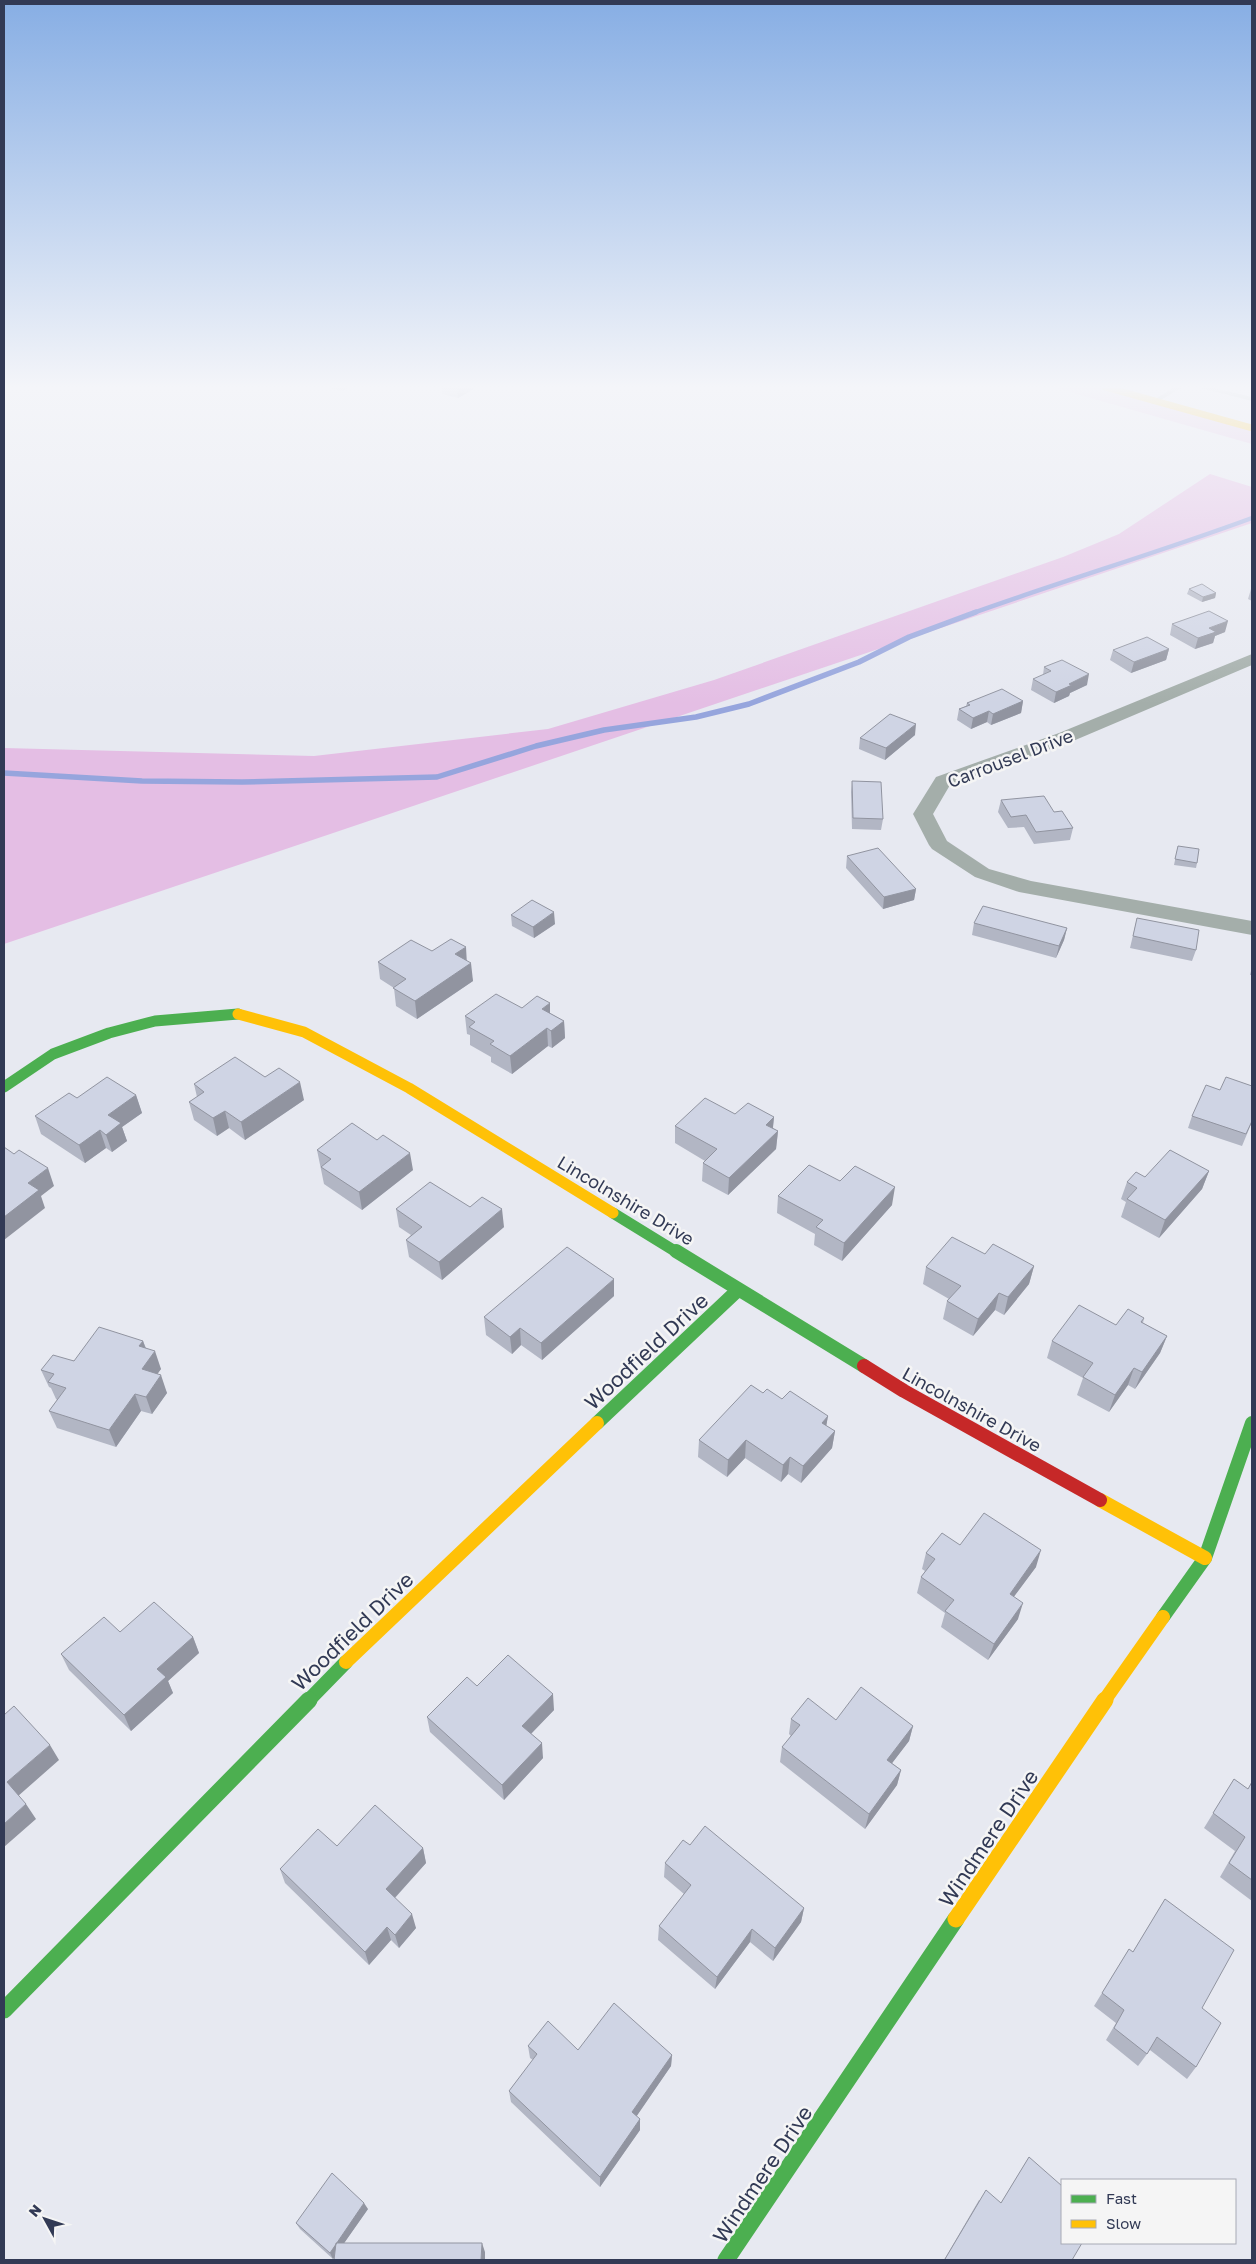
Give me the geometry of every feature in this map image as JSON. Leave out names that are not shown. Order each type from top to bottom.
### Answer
[{"type":"street","name":"Carrousel Drive","points":[[1252,659],[1066,736],[943,781],[923,814],[939,845],[982,873],[1027,887],[1252,928]]},
{"type":"street","name":"Lincolnshire Drive","points":[[4,1087],[53,1054],[108,1032],[155,1021],[244,1014],[304,1032],[410,1088],[904,1391],[1205,1558]]},
{"type":"street","name":"Woodfield Drive","points":[[4,2010],[335,1672],[738,1290]]},
{"type":"street","name":"Windmere Drive","points":[[726,2260],[1069,1750],[1205,1558],[1252,1423]]},
{"type":"shaded area","points":[[1182,493],[1252,493],[1252,523],[4,944],[4,748],[314,756],[548,729],[714,680],[1063,557],[1119,534]]},
{"type":"building","points":[[1202,584],[1216,593],[1203,597],[1189,589]]},
{"type":"building","points":[[1209,611],[1228,621],[1209,628],[1216,632],[1198,638],[1172,624]]},
{"type":"building","points":[[1147,637],[1169,649],[1134,662],[1113,650]]},
{"type":"building","points":[[1062,660],[1089,674],[1069,684],[1072,685],[1056,692],[1033,679],[1051,671],[1044,667]]},
{"type":"building","points":[[1002,689],[1023,701],[993,714],[989,711],[973,718],[959,709],[970,705],[967,703]]},
{"type":"building","points":[[890,714],[916,724],[886,748],[860,738]]},
{"type":"building","points":[[852,781],[881,782],[883,819],[853,818]]},
{"type":"building","points":[[1044,796],[1054,812],[1062,811],[1073,828],[1036,832],[1026,815],[1011,817],[1001,800]]},
{"type":"building","points":[[1178,846],[1199,849],[1197,863],[1175,859]]},
{"type":"building","points":[[878,848],[916,889],[884,897],[847,856]]},
{"type":"building","points":[[532,900],[554,912],[533,927],[511,915]]},
{"type":"building","points":[[983,906],[1067,928],[1059,946],[974,923]]},
{"type":"building","points":[[1137,918],[1199,930],[1196,950],[1133,936]]},
{"type":"building","points":[[451,939],[466,947],[455,954],[471,963],[415,1001],[393,988],[406,979],[378,962],[411,940],[432,951]]},
{"type":"building","points":[[496,994],[522,1008],[537,996],[550,1003],[542,1009],[564,1021],[551,1031],[547,1028],[510,1056],[490,1044],[494,1041],[469,1027],[475,1022],[465,1016]]},
{"type":"building","points":[[235,1057],[265,1077],[279,1068],[300,1082],[241,1122],[225,1111],[213,1118],[189,1102],[204,1092],[194,1084]]},
{"type":"building","points":[[107,1077],[136,1095],[108,1115],[121,1123],[106,1135],[100,1130],[79,1145],[35,1116],[69,1093],[77,1098]]},
{"type":"building","points":[[1226,1077],[1252,1086],[1252,1121],[1246,1134],[1192,1116],[1206,1085],[1220,1090]]},
{"type":"building","points":[[705,1098],[735,1114],[748,1103],[774,1117],[766,1125],[778,1131],[729,1178],[703,1163],[717,1149],[675,1126]]},
{"type":"building","points":[[352,1123],[377,1140],[383,1135],[410,1153],[359,1192],[321,1167],[331,1159],[317,1150]]},
{"type":"building","points":[[4,1147],[14,1154],[19,1150],[48,1168],[28,1183],[39,1190],[4,1217]]},
{"type":"building","points":[[1170,1150],[1209,1171],[1165,1220],[1127,1199],[1137,1188],[1127,1182],[1136,1172],[1145,1177]]},
{"type":"building","points":[[809,1165],[840,1181],[855,1166],[895,1187],[844,1243],[816,1227],[823,1220],[778,1196]]},
{"type":"building","points":[[430,1182],[470,1207],[482,1197],[502,1209],[439,1262],[406,1240],[422,1227],[396,1209]]},
{"type":"building","points":[[952,1237],[985,1254],[993,1244],[1034,1266],[1008,1297],[999,1293],[978,1319],[947,1301],[961,1286],[926,1267]]},
{"type":"building","points":[[567,1247],[614,1279],[541,1343],[520,1328],[510,1337],[484,1317]]},
{"type":"building","points":[[1079,1305],[1116,1325],[1128,1309],[1144,1318],[1141,1322],[1167,1336],[1142,1372],[1134,1368],[1115,1395],[1083,1377],[1093,1363],[1052,1341]]},
{"type":"building","points":[[99,1327],[143,1341],[139,1346],[155,1351],[142,1369],[161,1375],[146,1397],[135,1394],[109,1430],[49,1411],[66,1388],[48,1382],[54,1374],[41,1370],[53,1355],[74,1361]]},
{"type":"building","points":[[751,1385],[763,1393],[767,1389],[782,1399],[790,1391],[828,1416],[822,1423],[835,1431],[803,1466],[790,1457],[783,1465],[746,1440],[728,1460],[699,1440]]},
{"type":"building","points":[[984,1513],[1041,1550],[1010,1594],[1023,1603],[994,1644],[945,1611],[954,1600],[921,1577],[935,1559],[926,1553],[942,1533],[960,1545]]},
{"type":"building","points":[[154,1602],[193,1637],[157,1669],[166,1677],[124,1715],[61,1654],[104,1617],[120,1632]]},
{"type":"building","points":[[508,1655],[553,1694],[522,1726],[542,1743],[502,1785],[427,1717],[467,1677],[477,1686]]},
{"type":"building","points":[[861,1687],[913,1726],[887,1760],[901,1770],[869,1814],[782,1747],[800,1725],[791,1719],[808,1698],[836,1720]]},
{"type":"building","points":[[14,1706],[50,1745],[7,1782],[26,1804],[4,1824],[4,1715]]},
{"type":"building","points":[[1234,1779],[1248,1789],[1252,1782],[1252,1880],[1229,1863],[1245,1837],[1213,1813]]},
{"type":"building","points":[[375,1805],[423,1848],[386,1889],[412,1914],[395,1935],[387,1927],[365,1952],[280,1869],[318,1829],[337,1846]]},
{"type":"building","points":[[705,1826],[804,1908],[775,1948],[752,1929],[717,1977],[659,1926],[691,1885],[665,1863],[683,1840],[690,1845]]},
{"type":"building","points":[[1165,1899],[1234,1950],[1202,2008],[1221,2023],[1196,2067],[1157,2037],[1147,2054],[1114,2028],[1124,2010],[1102,1993],[1129,1949],[1133,1952]]},
{"type":"building","points":[[614,2003],[672,2055],[632,2112],[640,2119],[600,2177],[509,2091],[537,2054],[528,2046],[548,2021],[578,2050]]},
{"type":"building","points":[[1029,2157],[1061,2185],[1061,2244],[1081,2244],[1072,2260],[945,2259],[986,2190],[1001,2203]]},
{"type":"building","points":[[332,2173],[364,2203],[330,2253],[296,2223]]},
{"type":"building","points":[[336,2243],[482,2243],[481,2260],[334,2260]]},
{"type":"waterway","points":[[973,613],[1252,518]]},
{"type":"waterway","points":[[4,773],[142,781],[242,782],[437,777],[536,746],[604,730],[696,717],[749,704],[859,662],[909,637],[976,612]]},
{"type":"traffic: fast","points":[[4,1087],[53,1054],[109,1033],[155,1021],[238,1014]]},
{"type":"traffic: fast","points":[[613,1213],[864,1366]]},
{"type":"traffic: fast","points":[[597,1423],[738,1290]]},
{"type":"traffic: fast","points":[[1163,1617],[1205,1558],[1252,1423]]},
{"type":"traffic: fast","points":[[4,2010],[346,1662]]},
{"type":"traffic: fast","points":[[726,2260],[956,1919]]},
{"type":"traffic: slow","points":[[238,1014],[244,1014],[304,1032],[409,1088],[613,1213]]},
{"type":"traffic: slow","points":[[346,1662],[597,1423]]},
{"type":"traffic: slow","points":[[1100,1500],[1205,1558]]},
{"type":"traffic: slow","points":[[956,1919],[1069,1750],[1163,1617]]},
{"type":"traffic: jam","points":[[864,1366],[904,1391],[1100,1500]]}]
